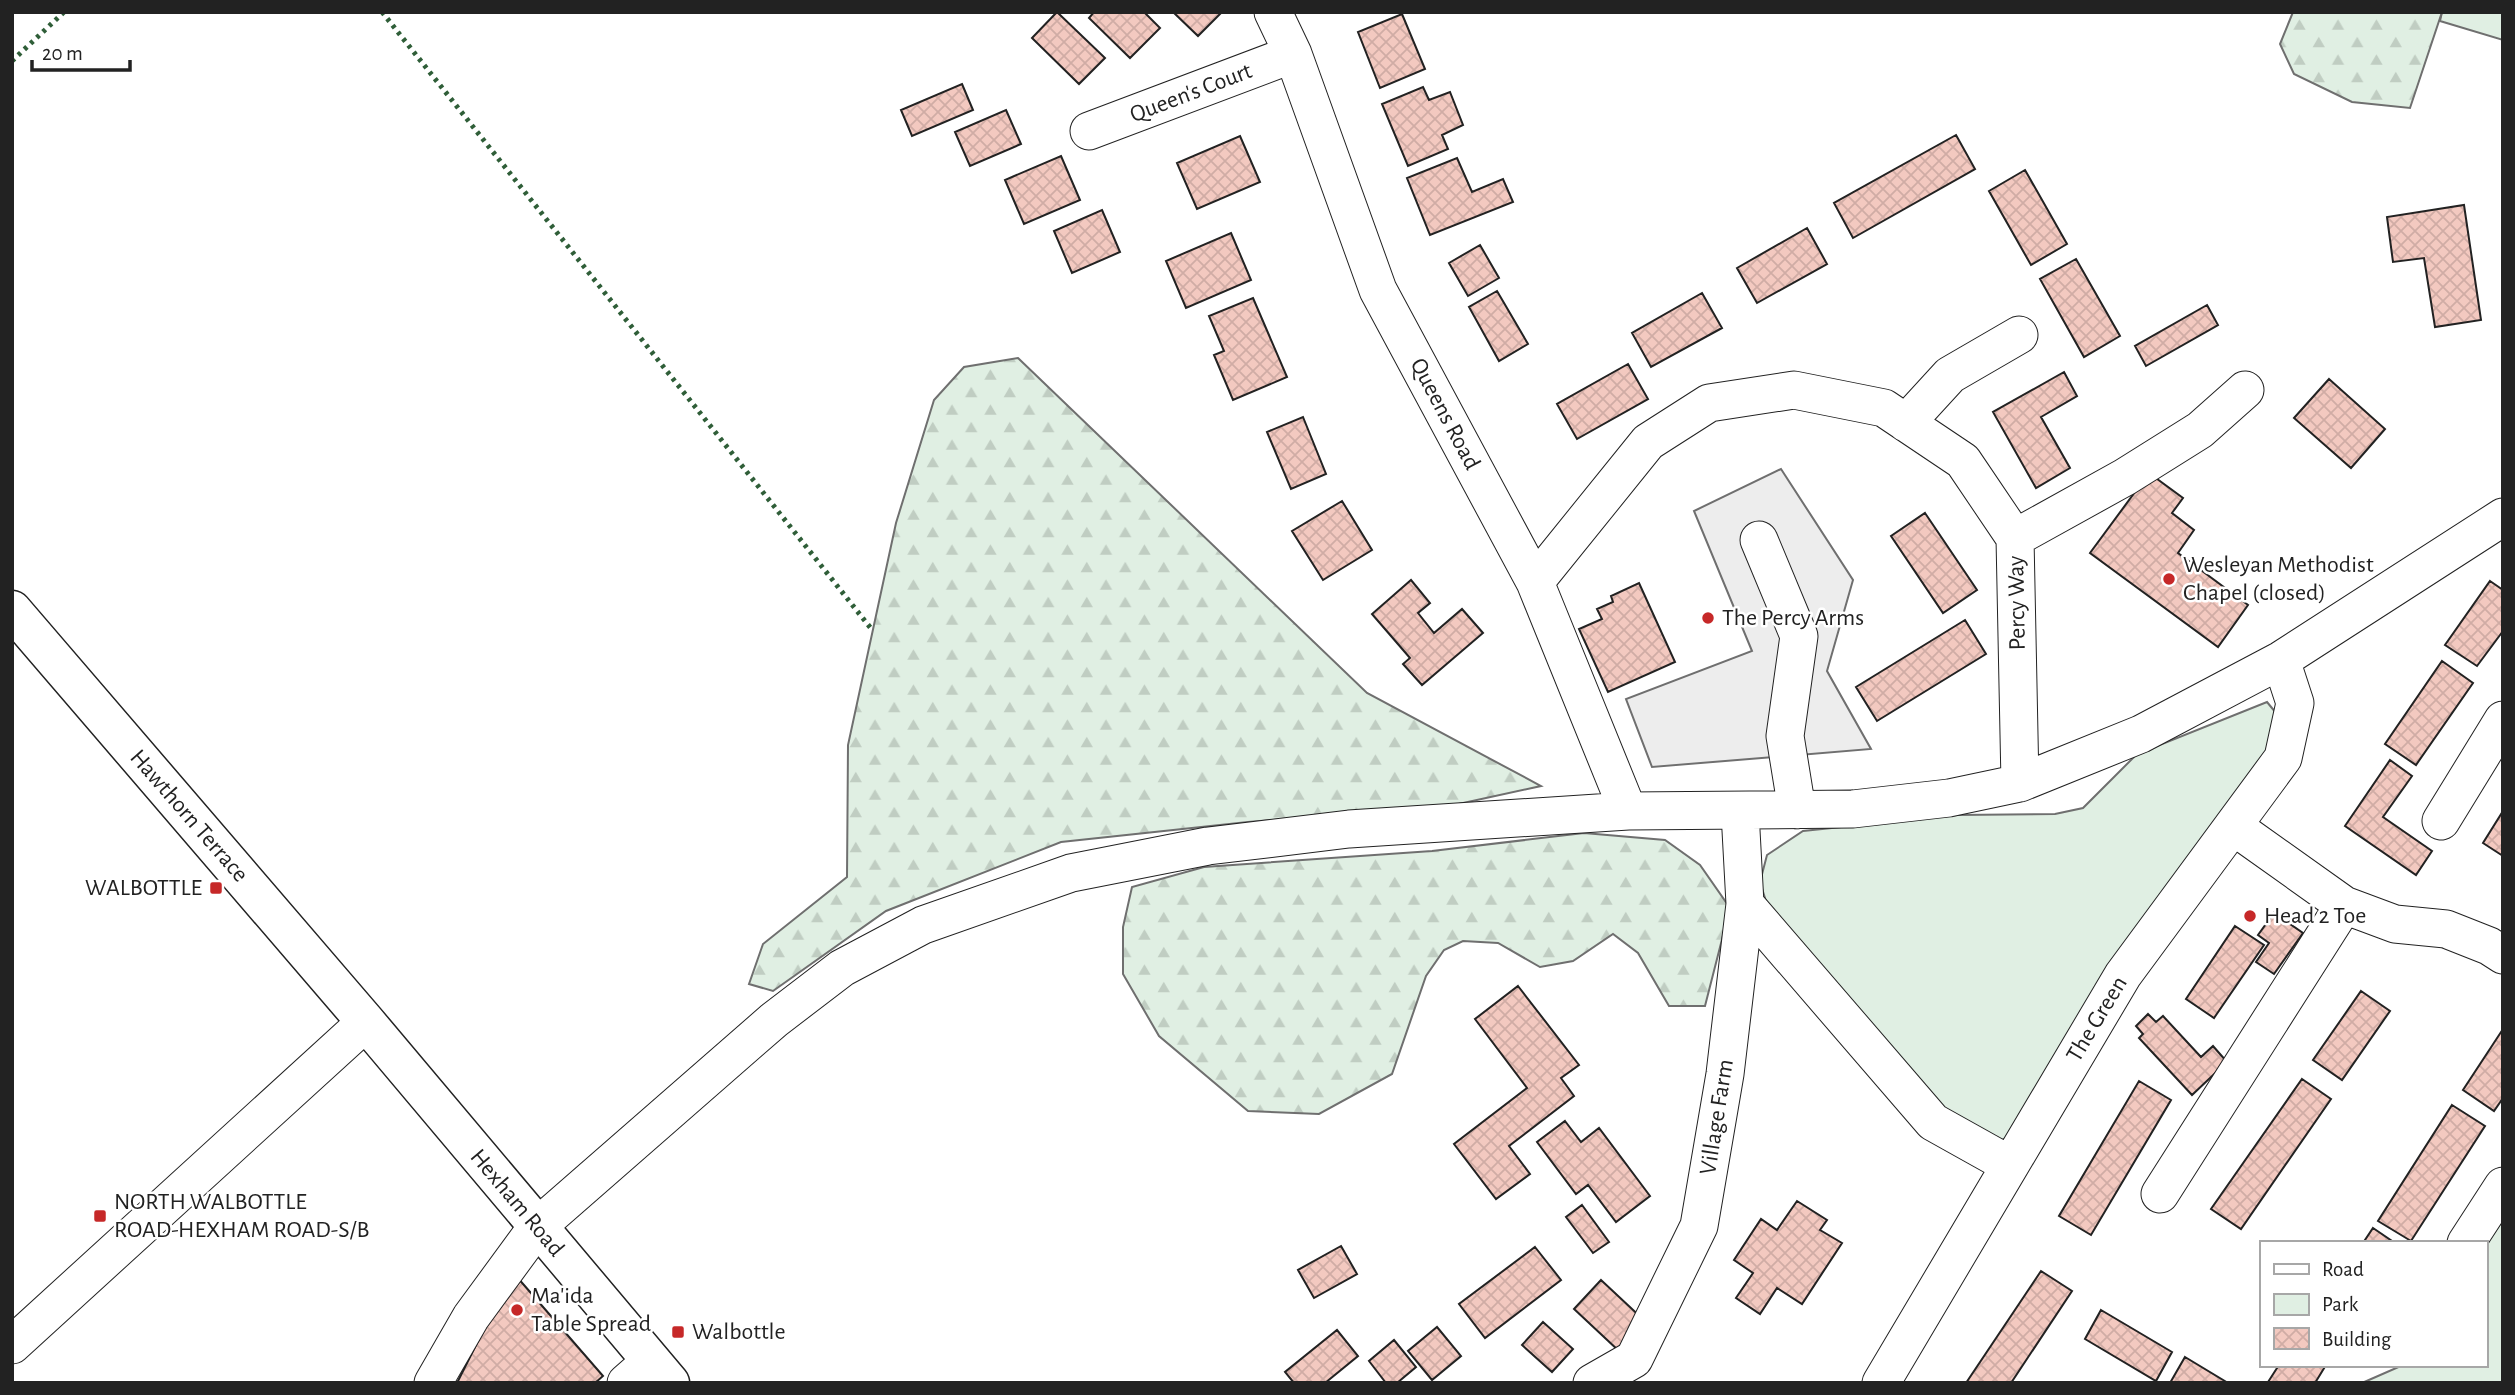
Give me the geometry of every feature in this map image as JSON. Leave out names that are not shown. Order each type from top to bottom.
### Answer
[{"type":"main road","name":"Hawthorn Terrace","points":[[12,610],[366,1022]]},
{"type":"main road","name":"Hexham Road","points":[[366,1022],[537,1227],[649,1375]]},
{"type":"street","name":"Queens Road","points":[[1273,12],[1293,54],[1378,290],[1535,582],[1628,811]]},
{"type":"street","name":"Queen's Court","points":[[1090,131],[1293,54]]},
{"type":"street","points":[[1906,423],[1951,375],[2019,335]]},
{"type":"street","name":"Percy Way","points":[[1535,582],[1648,442],[1709,404],[1794,390],[1885,408],[1963,461],[2015,538],[2020,783]]},
{"type":"street","points":[[2015,538],[2125,477],[2189,437],[2245,390]]},
{"type":"street","points":[[433,1383],[471,1317],[537,1227],[774,1020],[842,968],[923,925],[1071,873],[1208,846],[1349,829],[1628,811],[1853,809],[1950,798],[2020,783],[2141,734],[2281,660],[2503,517]]},
{"type":"street","points":[[1759,540],[1799,636],[1785,736],[1797,810]]},
{"type":"street","name":"The Green","points":[[1881,1383],[2123,975],[2283,758],[2295,703],[2281,660]]},
{"type":"street","points":[[2441,804],[2503,720]]},
{"type":"street","name":"Village Farm","points":[[1592,1383],[1634,1359],[1699,1226],[1725,1074],[1745,904],[1740,812]]},
{"type":"street","points":[[2232,826],[2344,905],[2395,924],[2446,929],[2498,942]]},
{"type":"street","points":[[1745,904],[1933,1122],[2010,1165]]},
{"type":"street","points":[[2160,1194],[2344,905]]},
{"type":"street","points":[[12,1345],[366,1022]]},
{"type":"street","points":[[2467,1241],[2503,1186]]},
{"type":"green space","points":[[2293,12],[2442,12],[2410,108],[2352,102],[2294,74],[2280,44]]},
{"type":"green space","points":[[2442,12],[2503,12],[2503,40],[2440,21]]},
{"type":"green space","points":[[1018,358],[1367,693],[1541,786],[1454,805],[1248,822],[1061,842],[886,911],[773,991],[749,984],[763,944],[847,877],[848,745],[896,523],[934,400],[964,367]]},
{"type":"green space","points":[[2267,702],[2281,719],[2266,757],[2019,1132],[2000,1141],[1937,1107],[1769,911],[1760,882],[1767,855],[1803,831],[1957,815],[2055,814],[2083,808],[2137,754]]},
{"type":"green space","points":[[1584,833],[1665,840],[1700,865],[1730,908],[1705,1006],[1669,1006],[1638,953],[1613,934],[1573,961],[1540,967],[1498,943],[1463,941],[1444,950],[1426,976],[1392,1074],[1319,1114],[1248,1111],[1159,1036],[1123,974],[1123,927],[1132,887],[1204,867],[1432,851]]},
{"type":"green space","points":[[2503,1220],[2503,1383],[2362,1383],[2398,1367],[2487,1367],[2487,1243]]},
{"type":"shaded area","name":"The Percy Arms","points":[[1781,469],[1853,580],[1827,671],[1871,749],[1652,767],[1626,699],[1752,651],[1694,511]]},
{"type":"building","points":[[1057,12],[1105,58],[1079,84],[1032,38]]},
{"type":"building","points":[[1094,12],[1144,12],[1160,28],[1130,58],[1089,18]]},
{"type":"building","points":[[1173,12],[1222,12],[1198,36]]},
{"type":"building","points":[[1402,14],[1425,69],[1380,88],[1358,32]]},
{"type":"building","points":[[962,84],[973,110],[912,136],[901,110]]},
{"type":"building","points":[[1423,87],[1429,100],[1450,92],[1463,125],[1442,135],[1448,149],[1408,166],[1382,104]]},
{"type":"building","points":[[1006,110],[1021,144],[970,166],[955,132]]},
{"type":"building","points":[[1956,135],[1975,169],[1853,238],[1834,203]]},
{"type":"building","points":[[1240,136],[1260,182],[1197,209],[1177,163]]},
{"type":"building","points":[[1061,156],[1080,200],[1024,224],[1005,180]]},
{"type":"building","points":[[1457,158],[1472,192],[1503,179],[1513,202],[1430,235],[1407,178]]},
{"type":"building","points":[[2025,170],[2067,244],[2031,265],[1989,191]]},
{"type":"building","points":[[2464,205],[2481,320],[2435,327],[2424,258],[2393,262],[2387,217]]},
{"type":"building","points":[[1102,210],[1120,252],[1072,273],[1054,231]]},
{"type":"building","points":[[1807,228],[1827,264],[1757,303],[1737,268]]},
{"type":"building","points":[[1231,233],[1251,280],[1186,308],[1166,261]]},
{"type":"building","points":[[1480,245],[1499,278],[1468,296],[1449,263]]},
{"type":"building","points":[[2076,259],[2120,336],[2084,357],[2040,279]]},
{"type":"building","points":[[1497,291],[1528,344],[1499,361],[1469,307]]},
{"type":"building","points":[[1702,293],[1722,328],[1651,367],[1632,333]]},
{"type":"building","points":[[1253,298],[1287,377],[1233,400],[1214,355],[1224,351],[1209,316]]},
{"type":"building","points":[[2207,305],[2218,325],[2146,366],[2135,346]]},
{"type":"building","points":[[1628,364],[1648,399],[1577,439],[1557,404]]},
{"type":"building","points":[[2064,372],[2077,396],[2041,417],[2070,468],[2036,488],[1993,412]]},
{"type":"building","points":[[2329,379],[2385,429],[2351,468],[2294,418]]},
{"type":"building","points":[[1303,417],[1326,474],[1291,489],[1267,432]]},
{"type":"building","name":"Wesleyan Methodist Chapel (closed)","points":[[2149,473],[2183,498],[2172,513],[2194,530],[2178,553],[2248,605],[2218,647],[2090,553]]},
{"type":"building","points":[[1342,501],[1372,550],[1323,580],[1292,531]]},
{"type":"building","points":[[1925,513],[1977,590],[1943,613],[1891,536]]},
{"type":"building","points":[[1411,580],[1430,603],[1418,613],[1434,633],[1462,609],[1483,633],[1422,685],[1403,664],[1410,658],[1372,614]]},
{"type":"building","points":[[2490,581],[2503,590],[2503,631],[2477,666],[2445,645]]},
{"type":"building","points":[[1639,583],[1675,662],[1608,692],[1579,629],[1602,619],[1597,609],[1613,602],[1611,596]]},
{"type":"building","points":[[1965,620],[1986,654],[1877,721],[1856,687]]},
{"type":"building","points":[[2442,661],[2473,683],[2416,765],[2385,744]]},
{"type":"building","points":[[2390,760],[2412,776],[2383,817],[2432,851],[2416,875],[2345,826]]},
{"type":"building","points":[[2503,811],[2503,856],[2483,843]]},
{"type":"building","points":[[2274,913],[2303,933],[2274,974],[2256,962],[2269,943],[2258,935]]},
{"type":"building","points":[[2235,926],[2264,945],[2214,1018],[2186,999]]},
{"type":"building","points":[[1518,986],[1579,1065],[1561,1078],[1574,1096],[1509,1146],[1530,1174],[1496,1199],[1454,1144],[1527,1088],[1475,1019]]},
{"type":"building","points":[[2361,991],[2390,1011],[2342,1080],[2313,1060]]},
{"type":"building","points":[[2148,1014],[2156,1022],[2163,1016],[2201,1057],[2213,1046],[2227,1062],[2192,1095],[2139,1038],[2143,1034],[2136,1026]]},
{"type":"building","points":[[2503,1029],[2503,1098],[2494,1111],[2463,1090]]},
{"type":"building","points":[[2302,1079],[2331,1099],[2241,1229],[2211,1209]]},
{"type":"building","points":[[2139,1081],[2171,1100],[2091,1235],[2059,1216]]},
{"type":"building","points":[[2452,1105],[2485,1126],[2411,1241],[2378,1221]]},
{"type":"building","points":[[1565,1121],[1581,1142],[1599,1128],[1650,1196],[1616,1222],[1588,1185],[1576,1194],[1537,1142]]},
{"type":"building","points":[[1797,1201],[1827,1220],[1820,1230],[1842,1243],[1802,1304],[1777,1288],[1760,1314],[1736,1298],[1753,1273],[1734,1260],[1761,1219],[1777,1230]]},
{"type":"building","points":[[1582,1205],[1609,1242],[1593,1253],[1566,1217]]},
{"type":"building","points":[[2373,1228],[2392,1241],[2364,1241]]},
{"type":"building","points":[[1341,1246],[1357,1274],[1314,1298],[1298,1270]]},
{"type":"building","points":[[1535,1247],[1561,1280],[1485,1338],[1459,1304]]},
{"type":"building","points":[[2041,1271],[2072,1291],[2011,1383],[1966,1383]]},
{"type":"building","points":[[517,1277],[603,1376],[595,1383],[457,1383],[490,1317]]},
{"type":"building","points":[[1601,1280],[1646,1322],[1619,1351],[1574,1309]]},
{"type":"building","points":[[2101,1310],[2172,1352],[2156,1381],[2085,1339]]},
{"type":"building","points":[[1543,1322],[1573,1349],[1552,1372],[1522,1345]]},
{"type":"building","points":[[1437,1327],[1461,1356],[1432,1380],[1408,1351]]},
{"type":"building","points":[[1337,1330],[1358,1356],[1325,1383],[1294,1383],[1285,1372]]},
{"type":"building","points":[[1394,1340],[1416,1367],[1397,1383],[1386,1383],[1369,1361]]},
{"type":"building","points":[[2185,1357],[2228,1383],[2170,1383]]},
{"type":"building","points":[[2278,1367],[2325,1367],[2315,1383],[2268,1382]]},
{"type":"hedge","points":[[12,61],[64,12]]},
{"type":"hedge","points":[[382,12],[873,631]]},
{"type":"place","name":"Wesleyan Methodist Chapel (closed)","points":[[2169,579]]},
{"type":"place","name":"The Percy Arms","points":[[1708,618]]},
{"type":"place","name":"WALBOTTLE","points":[[216,888]]},
{"type":"place","name":"Head 2 Toe","points":[[2250,916]]},
{"type":"place","name":"NORTH WALBOTTLE ROAD-HEXHAM ROAD-S/B","points":[[100,1216]]},
{"type":"place","name":"Ma'ida Table Spread","points":[[517,1310]]},
{"type":"place","name":"Walbottle","points":[[678,1332]]}]
